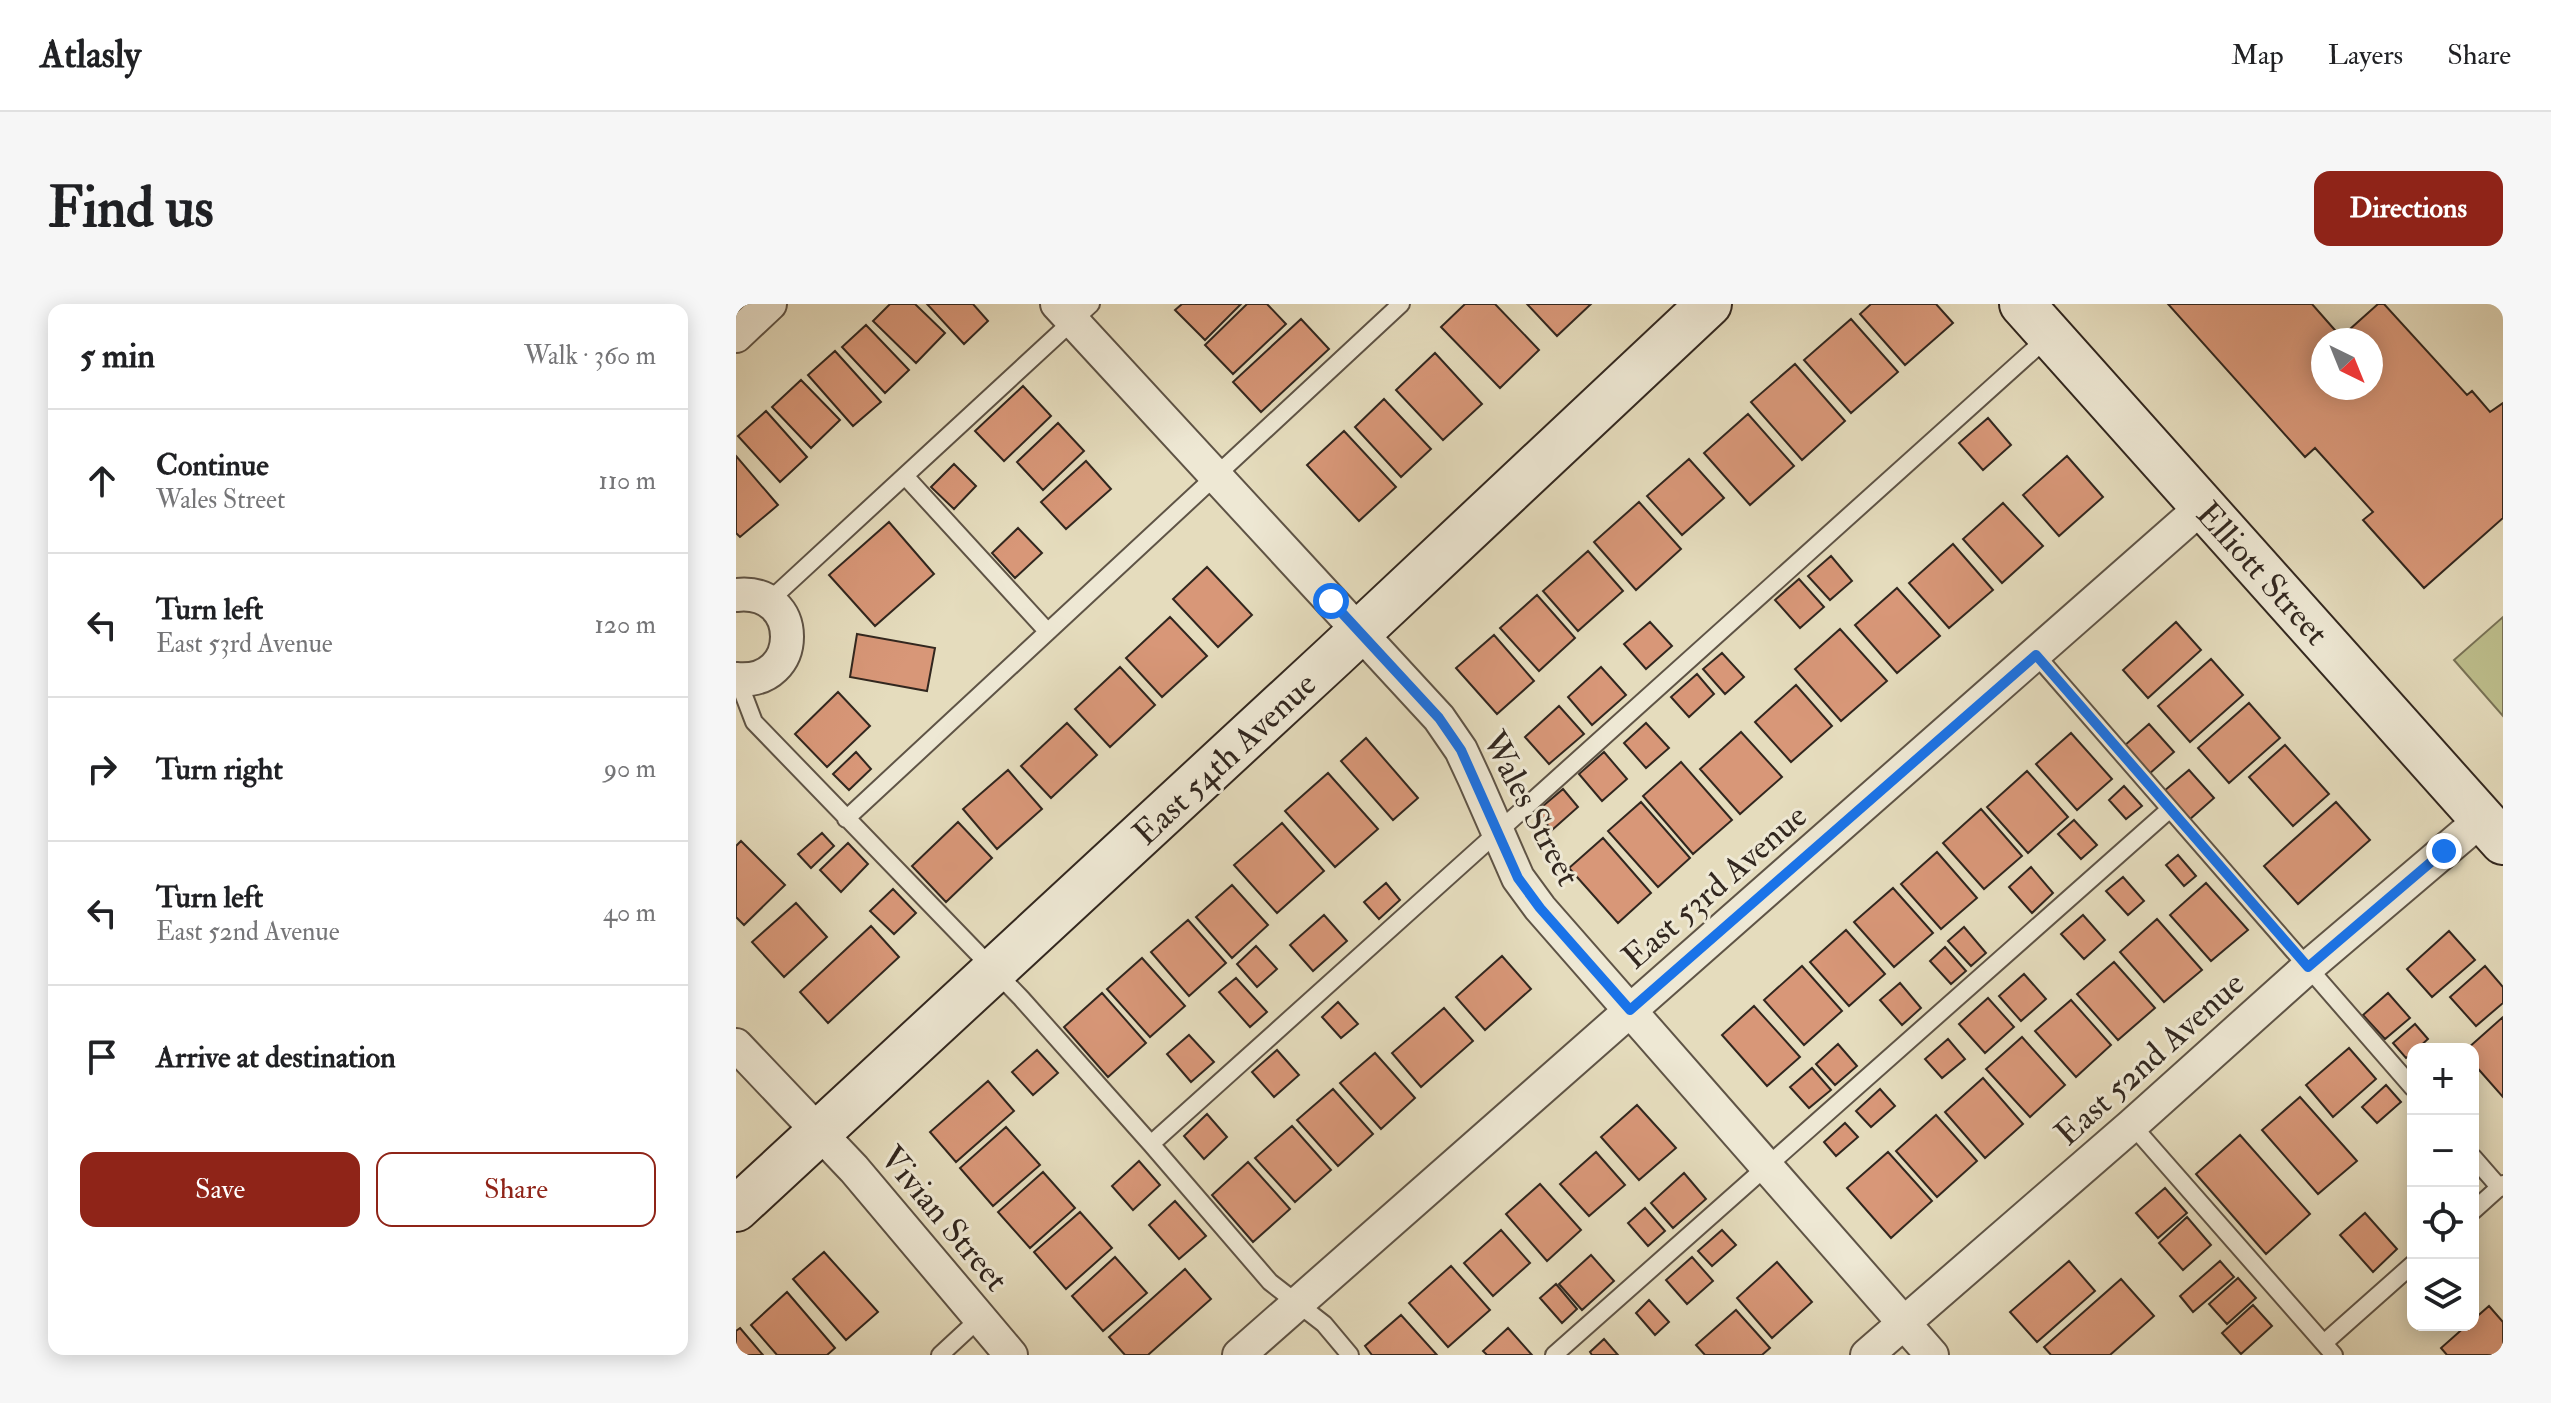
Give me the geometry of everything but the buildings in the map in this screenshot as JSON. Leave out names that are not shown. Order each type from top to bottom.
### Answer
[{"type":"street","points":[[736,336],[770,304]]},
{"type":"street","name":"East 54th Avenue","points":[[736,1209],[1360,632],[1709,304]]},
{"type":"street","name":"Wales Street","points":[[1074,310],[1215,474],[1439,718],[1461,750],[1518,878],[1540,908],[1932,1355]]},
{"type":"street","name":"Elliott Street","points":[[2036,319],[2492,830]]},
{"type":"street","name":"East 53rd Avenue","points":[[1239,1355],[2203,506]]},
{"type":"street","points":[[736,595],[755,595],[769,601],[780,611],[787,625],[788,641],[785,655],[773,670],[757,678],[737,679]]},
{"type":"street","name":"East 52nd Avenue","points":[[1867,1355],[2308,967],[2492,830]]},
{"type":"street","name":"Vivian Street","points":[[736,1045],[854,1169],[1011,1355]]},
{"type":"lane","points":[[846,819],[1401,304]]},
{"type":"lane","points":[[769,601],[905,476],[1074,310]]},
{"type":"lane","points":[[1151,1144],[1498,831],[2036,319]]},
{"type":"lane","points":[[905,476],[1047,631]]},
{"type":"lane","points":[[2036,655],[2407,1081]]},
{"type":"lane","points":[[737,679],[754,722],[993,970],[1151,1144],[1270,1282],[1324,1324],[1350,1355]]},
{"type":"lane","points":[[1554,1355],[2170,809]]},
{"type":"lane","points":[[2132,1125],[2329,1349],[2407,1270]]},
{"type":"lane","points":[[2479,1163],[2501,1186],[2479,1206]]},
{"type":"lane","points":[[940,1355],[980,1318]]},
{"type":"green space","points":[[2503,617],[2503,716],[2454,660]]},
{"type":"route","points":[[1331,601],[1439,718],[1461,750],[1518,878],[1540,908],[1630,1010],[2036,655],[2308,967],[2444,851]]}]
